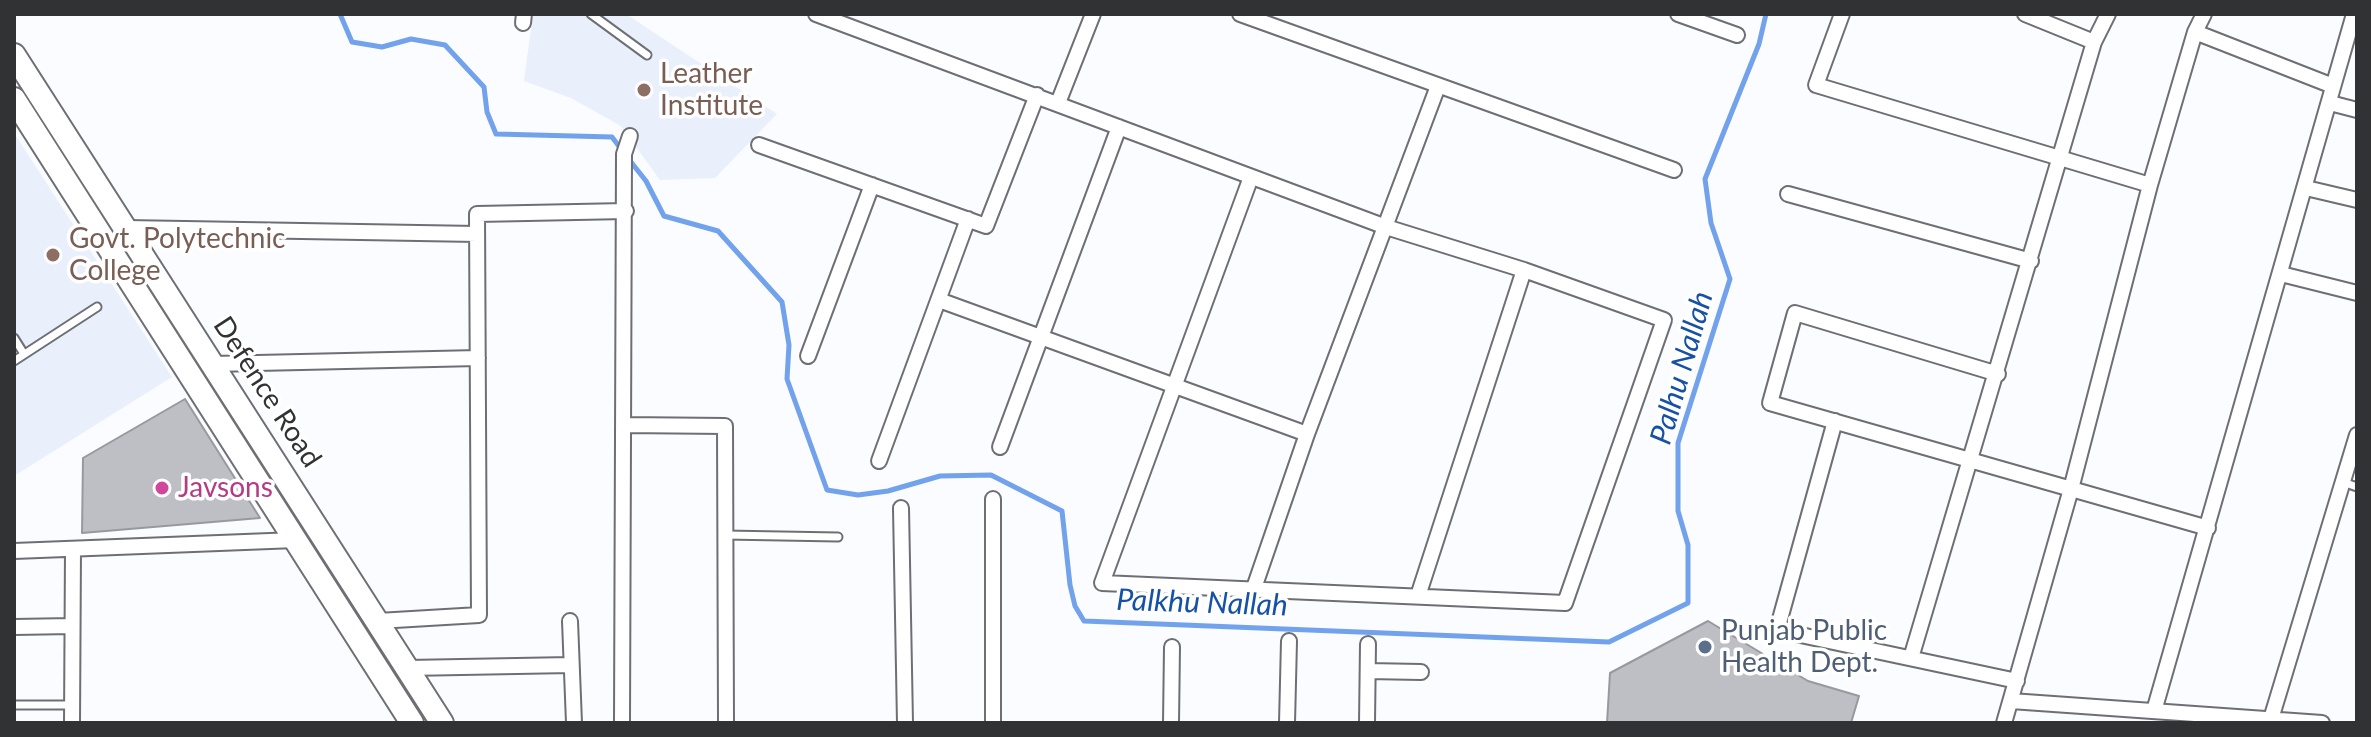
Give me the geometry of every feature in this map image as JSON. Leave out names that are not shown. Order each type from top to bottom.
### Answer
[{"type":"main road","name":"Defence Road","points":[[14,55],[442,723]]},
{"type":"main road","name":"Defence Road","points":[[14,99],[412,723]]},
{"type":"main road","points":[[386,682],[408,669]]},
{"type":"street","points":[[816,14],[1386,227],[1524,270],[1664,320],[1565,603],[1102,583],[1251,177]]},
{"type":"street","points":[[1058,103],[1093,14]]},
{"type":"street","points":[[1240,14],[1674,170]]},
{"type":"street","points":[[1283,30],[1289,14]]},
{"type":"street","points":[[1678,14],[1737,35]]},
{"type":"street","points":[[1842,14],[1816,85],[2061,161],[2150,185]]},
{"type":"street","points":[[2025,14],[2094,42]]},
{"type":"street","points":[[1911,658],[1998,374],[2094,42],[2108,14]]},
{"type":"street","points":[[2004,723],[2071,489],[2150,185],[2195,32],[2204,14]]},
{"type":"street","points":[[2154,711],[2354,14]]},
{"type":"street","points":[[2195,32],[2333,86]]},
{"type":"street","points":[[1254,588],[1307,434],[1438,86]]},
{"type":"street","points":[[759,145],[986,226],[1037,95]]},
{"type":"street","points":[[2330,103],[2357,110]]},
{"type":"street","points":[[1000,447],[1119,127]]},
{"type":"street","points":[[622,723],[624,154],[630,136]]},
{"type":"street","points":[[808,356],[872,185]]},
{"type":"street","points":[[2306,188],[2357,200]]},
{"type":"street","points":[[1788,194],[2031,261]]},
{"type":"street","points":[[378,621],[479,615],[477,214],[626,211]]},
{"type":"street","points":[[879,461],[968,219]]},
{"type":"street","points":[[126,228],[477,234]]},
{"type":"street","points":[[1418,596],[1524,270]]},
{"type":"street","points":[[2281,274],[2357,293]]},
{"type":"street","points":[[939,300],[1307,434]]},
{"type":"street","points":[[1998,374],[1795,313],[1770,403],[2208,528]]},
{"type":"street","points":[[213,364],[478,358]]},
{"type":"street","points":[[1835,421],[1777,630],[2017,681]]},
{"type":"street","points":[[624,425],[725,426],[726,723]]},
{"type":"street","points":[[2271,719],[2350,484],[2357,435]]},
{"type":"street","points":[[993,499],[993,723]]},
{"type":"street","points":[[901,508],[905,723]]},
{"type":"street","points":[[14,551],[296,540]]},
{"type":"street","points":[[72,723],[73,549]]},
{"type":"street","points":[[570,621],[574,723]]},
{"type":"street","points":[[14,627],[72,626]]},
{"type":"street","points":[[1287,723],[1289,641]]},
{"type":"street","points":[[1367,723],[1368,644]]},
{"type":"street","points":[[1171,723],[1172,647]]},
{"type":"street","points":[[408,669],[571,665]]},
{"type":"street","points":[[1368,671],[1421,672]]},
{"type":"street","points":[[2011,701],[2322,723]]},
{"type":"lane","points":[[591,14],[647,55]]},
{"type":"lane","points":[[14,361],[97,307]]},
{"type":"lane","points":[[14,338],[24,354]]},
{"type":"lane","points":[[725,535],[838,537]]},
{"type":"lane","points":[[14,705],[72,705]]},
{"type":"shaded area","name":"Leather Institute","points":[[533,14],[626,14],[777,114],[715,178],[660,180],[621,126],[571,98],[524,81]]},
{"type":"shaded area","name":"Govt. Polytechnic College","points":[[14,133],[172,377],[14,476]]},
{"type":"building","name":"Javsons","points":[[185,399],[260,518],[82,533],[83,458]]},
{"type":"building","name":"Punjab Public Health Dept.","points":[[1708,621],[1808,681],[1859,696],[1851,723],[1607,723],[1610,673]]},
{"type":"waterway","name":"Palkhu Nallah","points":[[340,14],[352,42],[382,47],[411,39],[445,45],[484,87],[487,112],[496,134],[612,137],[621,149]]},
{"type":"waterway","name":"Palkhu Nallah","points":[[627,157],[646,181],[664,216],[718,231],[782,302],[789,345],[787,379],[827,490],[858,495],[888,491],[940,476],[991,475],[1062,511],[1070,585],[1075,606],[1084,621],[1609,642],[1688,603],[1688,545],[1678,511],[1678,443],[1730,279],[1711,223],[1705,179],[1759,44],[1766,14]]},
{"type":"place","name":"Leather Institute","points":[[644,90]]},
{"type":"place","name":"Govt. Polytechnic College","points":[[53,255]]},
{"type":"place","name":"Javsons","points":[[162,488]]},
{"type":"place","name":"Punjab Public Health Dept.","points":[[1705,647]]},
{"type":"water label","name":"Palhu Nallah","points":[[1682,368]]}]
